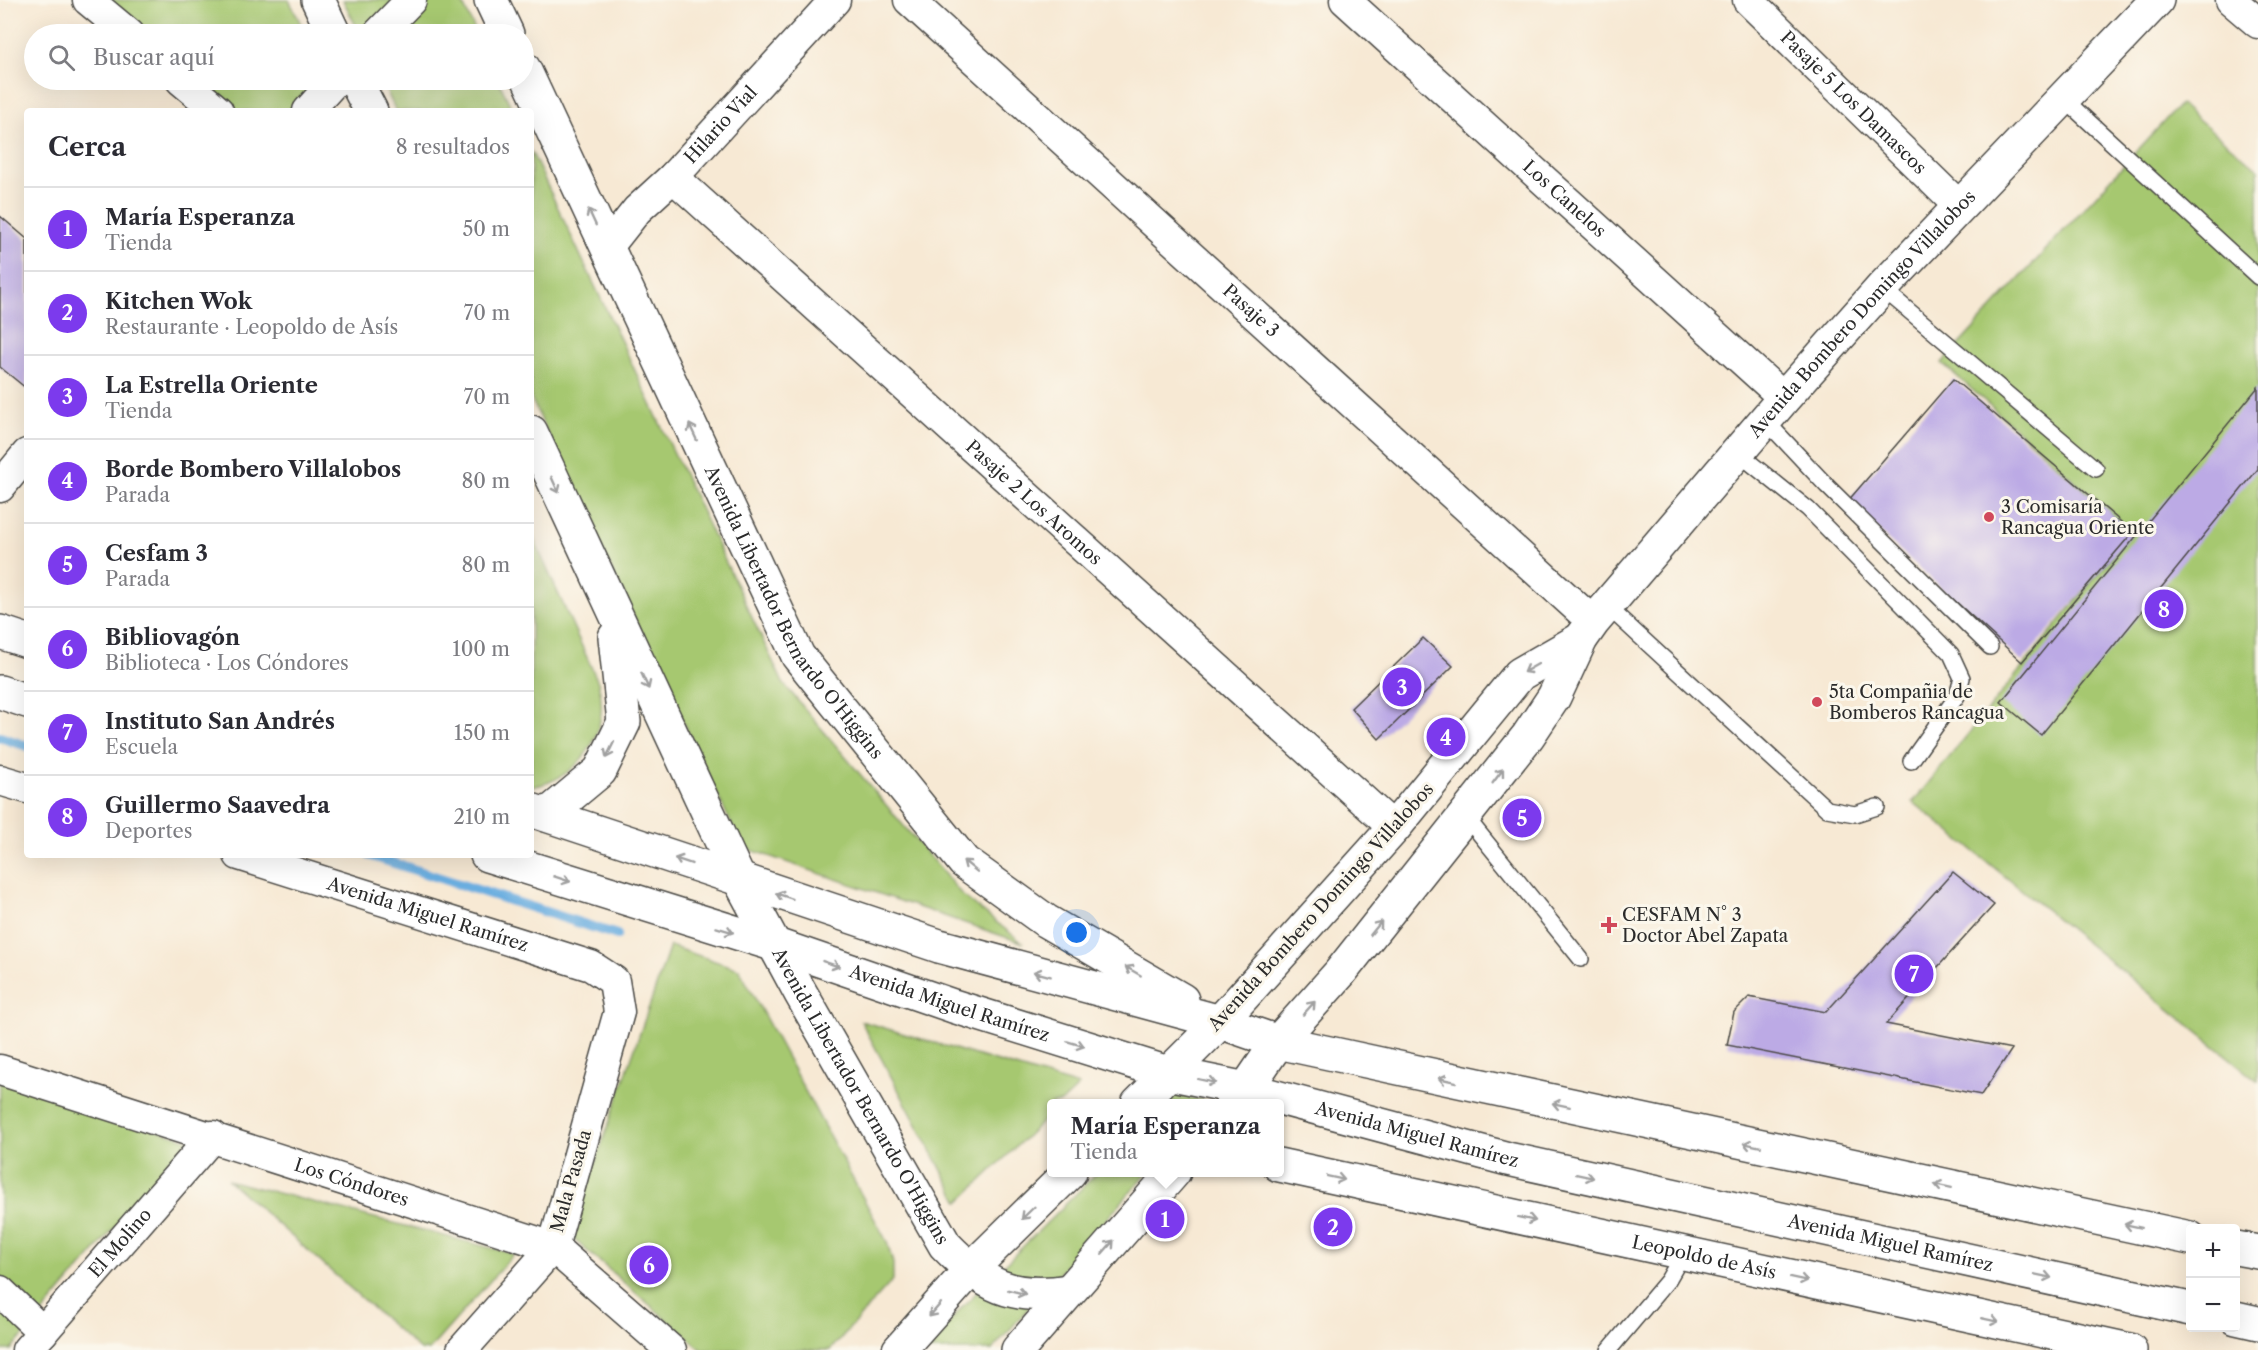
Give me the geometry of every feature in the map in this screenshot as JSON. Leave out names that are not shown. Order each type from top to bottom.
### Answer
[{"type":"main road","points":[[318,0],[329,24]]},
{"type":"main road","points":[[491,0],[502,24]]},
{"type":"main road","name":"Avenida Bombero Domingo Villalobos","points":[[1239,1096],[1278,1042],[1340,974],[1466,817],[1554,697],[1594,622],[1774,409],[1882,288],[2157,0]]},
{"type":"main road","points":[[360,90],[369,108]]},
{"type":"main road","name":"Avenida Libertador Bernardo O'Higgins","points":[[534,90],[798,656],[964,862],[1046,921],[1220,1022]]},
{"type":"main road","name":"Avenida Libertador Bernardo O'Higgins","points":[[534,439],[612,611],[739,879],[800,992],[945,1245],[970,1270],[1014,1292],[1038,1296],[1069,1291]]},
{"type":"main road","points":[[539,812],[600,771],[624,722],[612,611]]},
{"type":"main road","name":"Avenida Bombero Domingo Villalobos","points":[[1143,1099],[1220,1022],[1394,828],[1520,674],[1594,622]]},
{"type":"main road","points":[[0,632],[24,640]]},
{"type":"main road","points":[[0,692],[24,700]]},
{"type":"main road","points":[[539,812],[939,946],[1220,1022],[1278,1042],[2186,1237]]},
{"type":"main road","name":"Avenida Miguel Ramírez","points":[[497,858],[776,945],[953,1006],[1239,1096]]},
{"type":"main road","name":"Avenida Miguel Ramírez","points":[[1284,1107],[1508,1159],[2186,1308]]},
{"type":"main road","name":"Leopoldo de Asís","points":[[1284,1166],[2130,1350]]},
{"type":"main road","points":[[899,1350],[970,1270],[1066,1177]]},
{"type":"main road","points":[[1018,1350],[1170,1177]]},
{"type":"main road","points":[[2240,1249],[2258,1252]]},
{"type":"main road","points":[[2240,1319],[2258,1323]]},
{"type":"street","points":[[88,0],[117,24]]},
{"type":"street","points":[[388,24],[411,0]]},
{"type":"street","name":"Hilario Vial","points":[[607,248],[637,210],[673,177],[835,0]]},
{"type":"street","name":"Pasaje 3","points":[[909,0],[1594,622]]},
{"type":"street","name":"Los Canelos","points":[[1345,0],[1774,409]]},
{"type":"street","name":"Pasaje 5 Los Damascos","points":[[1748,0],[1959,206]]},
{"type":"street","points":[[2230,0],[2258,23]]},
{"type":"street","points":[[193,90],[214,108]]},
{"type":"street","points":[[311,108],[327,90]]},
{"type":"street","name":"Pasaje 2 Los Aromos","points":[[673,177],[1394,828]]},
{"type":"street","points":[[0,487],[24,458]]},
{"type":"street","points":[[0,780],[24,787]]},
{"type":"street","name":"Avenida Miguel Ramírez","points":[[249,858],[591,966],[614,981]]},
{"type":"street","name":"Mala Pasada","points":[[462,1350],[553,1247],[619,1012],[614,981]]},
{"type":"street","name":"Los Cóndores","points":[[0,1070],[213,1136],[553,1247],[671,1350]]},
{"type":"street","name":"El Molino","points":[[35,1341],[213,1136]]},
{"type":"street","points":[[0,1291],[35,1341]]},
{"type":"lane","points":[[2064,99],[2258,277]]},
{"type":"lane","points":[[1882,288],[2096,469]]},
{"type":"lane","points":[[1774,409],[1827,486],[1990,647]]},
{"type":"lane","points":[[1738,453],[1808,509],[1951,654],[1962,678],[1957,696],[1911,761]]},
{"type":"lane","points":[[1594,622],[1827,809],[1855,814],[1877,807]]},
{"type":"lane","points":[[1466,817],[1581,959]]},
{"type":"lane","points":[[1609,1350],[1668,1280],[1683,1254]]},
{"type":"green space","points":[[108,0],[289,0],[301,24],[137,24]]},
{"type":"green space","points":[[343,0],[461,0],[472,24],[355,24]]},
{"type":"green space","points":[[214,90],[315,90],[299,108],[235,108]]},
{"type":"green space","points":[[386,90],[503,90],[512,108],[395,108]]},
{"type":"green space","points":[[2180,104],[2258,169],[2258,1081],[1913,802],[2132,532],[1942,363]]},
{"type":"green space","points":[[534,157],[783,683],[963,896],[1023,943],[742,847],[534,404]]},
{"type":"green space","points":[[534,540],[598,682],[601,700],[596,735],[588,750],[565,774],[534,786]]},
{"type":"green space","points":[[670,946],[739,969],[887,1242],[893,1263],[893,1280],[830,1350],[702,1350],[570,1236]]},
{"type":"green space","points":[[861,1021],[1079,1086],[1065,1099],[1047,1099],[1047,1117],[959,1202]]},
{"type":"green space","points":[[0,1080],[189,1140],[11,1350],[0,1350]]},
{"type":"green space","points":[[1175,1094],[1198,1099],[1169,1099]]},
{"type":"green space","points":[[1093,1177],[1143,1177],[992,1350],[925,1350],[964,1305]]},
{"type":"green space","points":[[228,1180],[514,1254],[429,1350],[420,1350]]},
{"type":"building","points":[[0,216],[24,236],[24,387],[0,367]]},
{"type":"building","name":"3 Comisaría Rancagua Oriente","points":[[1953,379],[2133,532],[2022,662],[1847,502]]},
{"type":"building","points":[[2258,387],[2258,469],[2041,735],[2001,702]]},
{"type":"building","points":[[1423,638],[1453,666],[1379,739],[1351,708]]},
{"type":"building","points":[[1953,872],[1994,905],[1886,1024],[2012,1049],[1981,1095],[1727,1045],[1734,1012],[1749,997],[1826,1012]]},
{"type":"waterway","points":[[0,737],[24,745]]},
{"type":"waterway","points":[[378,858],[617,935]]},
{"type":"place","name":"3 Comisaría Rancagua Oriente","points":[[1989,517]]},
{"type":"place","name":"Guillermo Saavedra","points":[[2164,609]]},
{"type":"place","name":"La Estrella Oriente","points":[[1402,687]]},
{"type":"place","name":"5ta Compañia de Bomberos Rancagua","points":[[1817,702]]},
{"type":"place","name":"Borde Bombero Villalobos","points":[[1446,737]]},
{"type":"place","name":"Cesfam 3","points":[[1522,818]]},
{"type":"place","name":"CESFAM N° 3 Doctor Abel Zapata","points":[[1609,925]]},
{"type":"place","name":"Instituto San Andrés","points":[[1914,974]]},
{"type":"place","name":"María Esperanza","points":[[1165,1219]]},
{"type":"place","name":"Kitchen Wok","points":[[1333,1227]]},
{"type":"place","name":"Bibliovagón","points":[[649,1265]]}]
